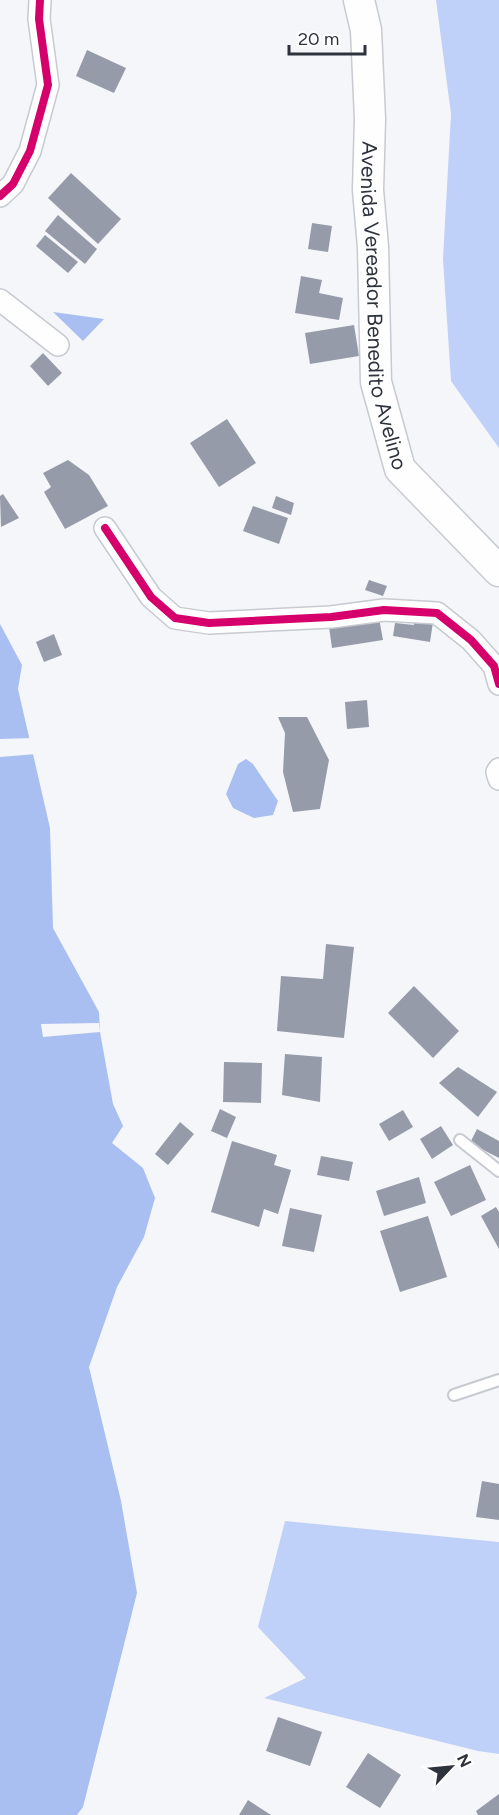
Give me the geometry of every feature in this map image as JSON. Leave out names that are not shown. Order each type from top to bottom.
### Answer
[{"type":"main road","name":"Avenida Vereador Benedito Avelino","points":[[359,0],[366,30],[370,119],[368,190],[373,247],[376,382],[400,469],[499,571]]},
{"type":"street","points":[[0,196],[13,184],[30,151],[48,85],[39,19],[40,0]]},
{"type":"street","points":[[0,300],[57,345]]},
{"type":"street","points":[[105,528],[151,597],[175,618],[209,623],[331,617],[384,610],[437,613],[471,640],[494,666],[499,684]]},
{"type":"street","points":[[499,769],[497,772],[499,779]]},
{"type":"lane","points":[[460,1140],[499,1171]]},
{"type":"lane","points":[[454,1395],[499,1380]]},
{"type":"shaded area","points":[[436,0],[499,0],[499,448],[451,381],[443,259],[451,114]]},
{"type":"shaded area","points":[[53,312],[104,319],[83,341]]},
{"type":"shaded area","points":[[0,624],[22,665],[18,689],[50,828],[53,928],[99,1012],[100,1032],[113,1104],[123,1126],[112,1143],[143,1168],[155,1198],[144,1237],[117,1287],[89,1367],[121,1501],[137,1593],[83,1807],[77,1815],[0,1815]]},
{"type":"shaded area","points":[[246,759],[253,764],[278,801],[273,815],[254,818],[233,808],[226,794],[238,764]]},
{"type":"shaded area","points":[[285,1521],[499,1542],[499,1754],[478,1751],[264,1698],[306,1678],[258,1627]]},
{"type":"pier","points":[[32,738],[36,754],[0,757],[0,739]]},
{"type":"pier","points":[[99,1023],[100,1032],[43,1037],[41,1024]]},
{"type":"building","points":[[87,50],[126,68],[114,93],[76,76]]},
{"type":"building","points":[[71,173],[121,219],[98,244],[48,198]]},
{"type":"building","points":[[58,215],[97,249],[85,264],[45,231]]},
{"type":"building","points":[[312,223],[332,226],[328,252],[308,249]]},
{"type":"building","points":[[45,235],[78,262],[68,273],[36,246]]},
{"type":"building","points":[[301,276],[322,280],[319,293],[343,298],[339,320],[295,313]]},
{"type":"building","points":[[354,325],[359,356],[310,364],[305,333]]},
{"type":"building","points":[[43,353],[62,373],[48,386],[30,366]]},
{"type":"building","points":[[227,419],[256,463],[219,487],[190,443]]},
{"type":"building","points":[[68,460],[89,475],[108,506],[65,529],[44,492],[51,487],[43,473]]},
{"type":"building","points":[[3,494],[19,518],[1,527],[0,496]]},
{"type":"building","points":[[276,496],[294,503],[291,515],[272,508]]},
{"type":"building","points":[[253,506],[288,518],[279,544],[243,531]]},
{"type":"building","points":[[369,580],[387,586],[383,596],[365,590]]},
{"type":"building","points":[[379,618],[383,640],[332,648],[329,627]]},
{"type":"building","points":[[414,619],[433,622],[430,642],[393,636],[395,623],[414,625]]},
{"type":"building","points":[[54,634],[62,655],[44,662],[36,642]]},
{"type":"building","points":[[367,700],[369,727],[347,729],[345,702]]},
{"type":"building","points":[[278,717],[307,717],[329,760],[320,809],[293,812],[283,772],[285,733]]},
{"type":"building","points":[[326,944],[354,947],[344,1038],[277,1031],[281,976],[323,979]]},
{"type":"building","points":[[414,986],[459,1031],[433,1058],[388,1013]]},
{"type":"building","points":[[285,1054],[322,1057],[320,1102],[282,1095]]},
{"type":"building","points":[[224,1062],[262,1063],[261,1103],[223,1102]]},
{"type":"building","points":[[458,1067],[497,1092],[478,1117],[439,1083]]},
{"type":"building","points":[[220,1109],[236,1117],[227,1138],[211,1131]]},
{"type":"building","points":[[403,1110],[413,1127],[389,1141],[379,1124]]},
{"type":"building","points":[[180,1122],[194,1134],[168,1165],[155,1154]]},
{"type":"building","points":[[441,1126],[453,1145],[432,1159],[420,1139]]},
{"type":"building","points":[[477,1129],[499,1141],[499,1158],[470,1143]]},
{"type":"building","points":[[232,1141],[277,1155],[274,1165],[291,1170],[278,1214],[264,1209],[259,1227],[211,1212]]},
{"type":"building","points":[[321,1156],[353,1162],[349,1181],[317,1175]]},
{"type":"building","points":[[470,1165],[486,1200],[451,1216],[434,1182]]},
{"type":"building","points":[[419,1177],[426,1203],[384,1216],[376,1191]]},
{"type":"building","points":[[496,1207],[499,1212],[499,1249],[481,1216]]},
{"type":"building","points":[[290,1208],[322,1215],[314,1252],[282,1246]]},
{"type":"building","points":[[428,1216],[447,1277],[400,1292],[380,1231]]},
{"type":"building","points":[[482,1481],[499,1484],[499,1520],[476,1517]]},
{"type":"building","points":[[278,1717],[322,1732],[310,1766],[266,1751]]},
{"type":"building","points":[[368,1753],[401,1775],[380,1808],[346,1787]]},
{"type":"building","points":[[499,1794],[499,1815],[478,1815],[476,1811]]},
{"type":"building","points":[[248,1800],[271,1815],[239,1815]]},
{"type":"cycle path","points":[[0,196],[13,184],[30,151],[48,85],[39,19],[40,0]]},
{"type":"cycle path","points":[[105,528],[151,597],[175,618],[209,623],[331,617],[384,610],[437,613],[471,640],[494,666],[499,684]]}]
